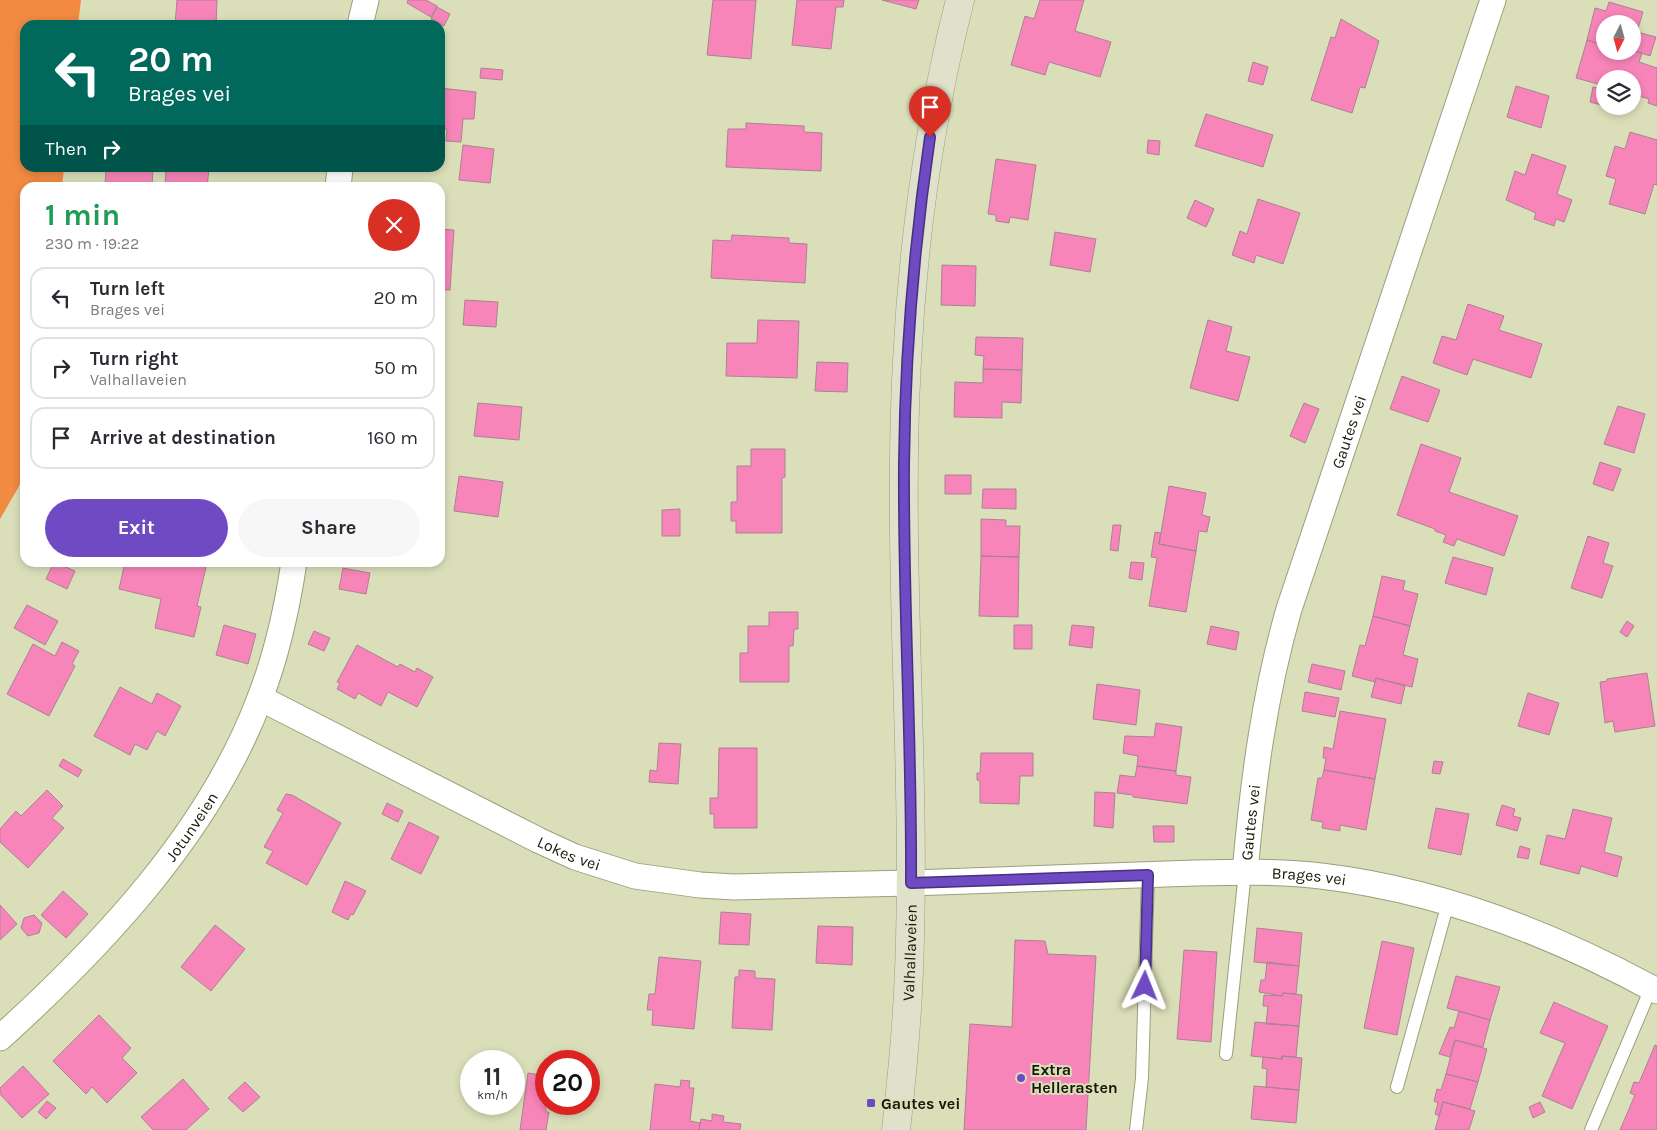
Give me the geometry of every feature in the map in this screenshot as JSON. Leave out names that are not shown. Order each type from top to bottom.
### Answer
[{"type":"street","points":[[361,20],[366,0]]},
{"type":"street","name":"Valhallaveien","points":[[896,1130],[909,972],[911,883],[904,465],[907,360],[916,242],[926,165],[942,72],[960,0]]},
{"type":"street","name":"Gautes vei","points":[[1245,872],[1256,758],[1269,681],[1278,645],[1457,102],[1493,0]]},
{"type":"street","name":"Jotunveien","points":[[0,1038],[79,960],[151,881],[207,802],[238,747],[260,698],[284,619],[293,567]]},
{"type":"street","name":"Lokes vei","points":[[260,698],[538,840],[575,857],[635,876],[734,887],[911,883]]},
{"type":"street","name":"Brages vei","points":[[911,883],[1245,872],[1318,876],[1349,880],[1386,886],[1448,903],[1519,927],[1655,984]]},
{"type":"lane","points":[[1226,1054],[1245,872]]},
{"type":"lane","points":[[1136,1130],[1142,1078],[1148,875]]},
{"type":"lane","points":[[1397,1087],[1448,903]]},
{"type":"lane","points":[[1590,1130],[1655,984]]},
{"type":"shaded area","points":[[0,0],[81,0],[79,20],[20,20],[20,172],[64,172],[63,182],[20,182],[20,485],[0,519]]},
{"type":"building","points":[[177,0],[217,0],[216,20],[175,20]]},
{"type":"building","points":[[408,0],[426,0],[437,6],[431,17],[407,3]]},
{"type":"building","points":[[713,0],[756,0],[751,59],[707,55]]},
{"type":"building","points":[[797,0],[844,0],[843,7],[836,7],[831,49],[792,45]]},
{"type":"building","points":[[882,0],[919,0],[916,9]]},
{"type":"building","points":[[1040,0],[1084,0],[1075,31],[1111,42],[1100,77],[1049,62],[1045,75],[1011,65],[1025,16],[1034,19]]},
{"type":"building","points":[[1609,2],[1643,12],[1641,19],[1641,15],[1596,15],[1596,43],[1587,40],[1595,8],[1606,11]]},
{"type":"building","points":[[437,7],[450,14],[445,24],[445,20],[431,19]]},
{"type":"building","points":[[1341,19],[1379,41],[1365,88],[1360,87],[1352,113],[1311,100],[1331,37],[1335,38]]},
{"type":"building","points":[[1641,33],[1656,37],[1650,56],[1641,53]]},
{"type":"building","points":[[1587,40],[1596,43],[1596,60],[1640,60],[1639,62],[1657,68],[1657,106],[1648,103],[1649,99],[1641,97],[1641,70],[1596,70],[1596,84],[1576,78]]},
{"type":"building","points":[[1253,62],[1268,67],[1263,85],[1248,81]]},
{"type":"building","points":[[481,68],[503,70],[502,80],[480,78]]},
{"type":"building","points":[[1516,86],[1549,96],[1541,128],[1507,117]]},
{"type":"building","points":[[1593,87],[1596,88],[1596,104],[1590,102]]},
{"type":"building","points":[[445,89],[476,92],[474,119],[463,119],[461,142],[446,141],[447,129],[445,129]]},
{"type":"building","points":[[1206,114],[1273,135],[1263,167],[1195,146]]},
{"type":"building","points":[[746,123],[804,126],[804,132],[822,133],[821,171],[726,167],[728,129],[746,129]]},
{"type":"building","points":[[1630,132],[1657,140],[1657,185],[1654,184],[1645,214],[1609,204],[1616,179],[1606,176],[1615,146],[1625,149]]},
{"type":"building","points":[[1148,140],[1160,141],[1159,155],[1147,153]]},
{"type":"building","points":[[463,145],[494,149],[490,183],[459,180]]},
{"type":"building","points":[[1532,154],[1566,166],[1557,194],[1572,200],[1564,222],[1556,219],[1554,226],[1534,219],[1536,213],[1506,200],[1515,171],[1525,175]]},
{"type":"building","points":[[996,159],[1036,165],[1028,220],[1010,217],[1009,223],[996,221],[996,215],[988,214]]},
{"type":"building","points":[[106,172],[153,172],[152,182],[105,182]]},
{"type":"building","points":[[166,172],[209,172],[208,182],[165,182]]},
{"type":"building","points":[[1258,199],[1300,213],[1283,264],[1256,255],[1254,263],[1232,255],[1240,231],[1247,234]]},
{"type":"building","points":[[1195,200],[1214,209],[1206,227],[1187,218]]},
{"type":"building","points":[[445,229],[454,230],[450,290],[445,290]]},
{"type":"building","points":[[1055,232],[1096,239],[1090,272],[1050,265]]},
{"type":"building","points":[[732,235],[789,238],[789,243],[807,244],[805,283],[711,278],[713,240],[731,241]]},
{"type":"building","points":[[942,265],[976,266],[975,306],[941,305]]},
{"type":"building","points":[[465,300],[498,302],[496,327],[463,325]]},
{"type":"building","points":[[1468,304],[1504,316],[1499,330],[1542,344],[1531,378],[1473,359],[1467,375],[1433,363],[1442,336],[1456,340]]},
{"type":"building","points":[[758,320],[799,321],[797,378],[726,376],[727,343],[757,343]]},
{"type":"building","points":[[1208,320],[1232,327],[1226,351],[1250,357],[1238,401],[1190,388]]},
{"type":"building","points":[[976,337],[1023,338],[1022,370],[983,369],[984,356],[975,355]]},
{"type":"building","points":[[817,362],[848,363],[847,392],[815,391]]},
{"type":"building","points":[[983,369],[1022,370],[1021,403],[1002,402],[1002,418],[954,417],[955,382],[983,383]]},
{"type":"building","points":[[1402,376],[1440,390],[1428,422],[1390,409]]},
{"type":"building","points":[[478,403],[522,407],[519,440],[474,436]]},
{"type":"building","points":[[1304,403],[1319,409],[1305,443],[1290,436]]},
{"type":"building","points":[[1618,406],[1645,414],[1634,453],[1604,444]]},
{"type":"building","points":[[1421,444],[1461,458],[1449,492],[1518,516],[1504,556],[1457,539],[1454,546],[1443,542],[1446,535],[1397,515]]},
{"type":"building","points":[[751,449],[785,449],[785,477],[782,478],[782,533],[736,533],[736,521],[731,521],[731,502],[737,502],[737,466],[751,466]]},
{"type":"building","points":[[1600,462],[1621,469],[1613,491],[1593,484]]},
{"type":"building","points":[[945,475],[971,475],[971,494],[945,494]]},
{"type":"building","points":[[459,476],[503,482],[498,517],[454,511]]},
{"type":"building","points":[[1169,486],[1206,493],[1202,515],[1210,517],[1207,532],[1199,531],[1196,551],[1159,544]]},
{"type":"building","points":[[983,489],[1016,489],[1016,509],[982,508]]},
{"type":"building","points":[[680,509],[680,536],[662,536],[662,510]]},
{"type":"building","points":[[981,519],[1006,520],[1006,526],[1020,526],[1019,557],[981,556]]},
{"type":"building","points":[[1113,525],[1121,525],[1118,551],[1110,550]]},
{"type":"building","points":[[1155,532],[1161,533],[1159,544],[1196,551],[1186,612],[1149,606],[1157,558],[1151,557]]},
{"type":"building","points":[[1588,536],[1609,543],[1603,563],[1613,566],[1602,598],[1571,588]]},
{"type":"building","points":[[981,556],[1019,557],[1018,617],[979,616]]},
{"type":"building","points":[[1453,557],[1493,568],[1486,595],[1445,583]]},
{"type":"building","points":[[1131,562],[1144,563],[1142,580],[1129,578]]},
{"type":"building","points":[[52,567],[66,567],[75,571],[67,589],[46,579]]},
{"type":"building","points":[[124,567],[206,567],[197,606],[201,607],[194,637],[155,628],[161,599],[119,589]]},
{"type":"building","points":[[343,568],[370,573],[366,594],[339,589]]},
{"type":"building","points":[[1382,576],[1405,581],[1403,590],[1418,594],[1410,626],[1373,616]]},
{"type":"building","points":[[27,605],[58,621],[45,645],[14,628]]},
{"type":"building","points":[[769,612],[798,612],[798,629],[794,629],[793,646],[789,646],[789,682],[740,682],[740,653],[748,653],[748,626],[769,626]]},
{"type":"building","points":[[1373,616],[1410,626],[1403,655],[1418,659],[1412,687],[1376,678],[1375,682],[1352,676],[1360,645],[1365,646]]},
{"type":"building","points":[[1627,621],[1634,626],[1627,637],[1620,632]]},
{"type":"building","points":[[224,625],[256,634],[248,664],[216,655]]},
{"type":"building","points":[[1014,625],[1032,625],[1032,649],[1014,649]]},
{"type":"building","points":[[1072,625],[1094,627],[1092,648],[1069,645]]},
{"type":"building","points":[[1211,626],[1239,632],[1236,650],[1207,644]]},
{"type":"building","points":[[314,631],[330,638],[324,651],[308,644]]},
{"type":"building","points":[[62,642],[79,651],[72,664],[75,666],[49,716],[7,694],[33,644],[55,656]]},
{"type":"building","points":[[357,645],[398,667],[400,664],[415,672],[417,668],[433,677],[417,707],[388,692],[381,706],[358,693],[355,699],[337,689],[340,683],[337,682]]},
{"type":"building","points":[[1312,664],[1345,671],[1341,690],[1308,682]]},
{"type":"building","points":[[1647,673],[1655,726],[1615,732],[1613,721],[1605,723],[1600,682],[1607,681],[1607,679]]},
{"type":"building","points":[[1376,678],[1405,686],[1401,704],[1371,697]]},
{"type":"building","points":[[1097,684],[1140,690],[1136,725],[1093,719]]},
{"type":"building","points":[[120,687],[152,704],[157,693],[181,706],[165,736],[157,731],[147,750],[135,744],[130,755],[94,736]]},
{"type":"building","points":[[1305,692],[1339,698],[1335,717],[1302,711]]},
{"type":"building","points":[[1528,693],[1559,703],[1549,735],[1518,726]]},
{"type":"building","points":[[1340,711],[1386,719],[1375,779],[1324,770],[1326,758],[1323,758],[1324,747],[1333,749]]},
{"type":"building","points":[[1156,723],[1182,727],[1176,771],[1137,766],[1138,756],[1123,753],[1125,736],[1154,737]]},
{"type":"building","points":[[659,743],[681,744],[678,784],[649,782],[650,770],[657,771]]},
{"type":"building","points":[[719,748],[757,748],[757,828],[714,828],[714,814],[710,814],[710,798],[718,798]]},
{"type":"building","points":[[981,753],[1033,753],[1033,776],[1020,776],[1019,804],[980,803],[980,781],[977,780],[977,773],[980,773]]},
{"type":"building","points":[[63,759],[82,770],[78,777],[59,766]]},
{"type":"building","points":[[1434,761],[1443,762],[1440,774],[1432,773]]},
{"type":"building","points":[[1137,766],[1176,771],[1176,775],[1191,777],[1187,804],[1117,793],[1120,775],[1135,777]]},
{"type":"building","points":[[1324,770],[1375,779],[1366,830],[1340,825],[1340,831],[1322,828],[1323,822],[1311,820],[1318,778],[1322,778]]},
{"type":"building","points":[[47,790],[63,806],[52,818],[64,828],[28,868],[0,842],[0,829],[16,811],[21,816]]},
{"type":"building","points":[[1095,792],[1115,793],[1113,828],[1094,826]]},
{"type":"building","points":[[286,794],[292,795],[341,823],[307,885],[266,863],[273,851],[264,847],[283,813],[277,810]]},
{"type":"building","points":[[387,803],[403,811],[398,822],[382,814]]},
{"type":"building","points":[[1502,805],[1515,809],[1513,816],[1521,818],[1517,831],[1496,825]]},
{"type":"building","points":[[1436,808],[1469,814],[1461,855],[1428,848]]},
{"type":"building","points":[[1573,809],[1612,818],[1604,852],[1622,857],[1617,877],[1581,866],[1579,874],[1540,864],[1547,835],[1565,839]]},
{"type":"building","points":[[409,822],[439,837],[421,874],[391,859]]},
{"type":"building","points":[[1153,826],[1174,826],[1174,842],[1154,842]]},
{"type":"building","points":[[1520,846],[1530,849],[1528,859],[1517,857]]},
{"type":"building","points":[[345,881],[366,891],[353,915],[351,914],[348,920],[332,912]]},
{"type":"building","points":[[63,891],[88,914],[66,938],[41,915]]},
{"type":"building","points":[[0,905],[17,924],[0,940]]},
{"type":"building","points":[[721,912],[751,914],[749,945],[719,944]]},
{"type":"building","points":[[34,915],[42,923],[39,933],[28,936],[21,928],[24,918]]},
{"type":"building","points":[[215,925],[245,949],[211,991],[181,967]]},
{"type":"building","points":[[818,926],[853,927],[852,965],[816,963]]},
{"type":"building","points":[[1257,928],[1302,933],[1299,966],[1254,962]]},
{"type":"building","points":[[1015,940],[1045,941],[1048,954],[1096,956],[1086,1130],[964,1130],[970,1024],[1012,1027]]},
{"type":"building","points":[[1382,941],[1414,948],[1397,1035],[1364,1028]]},
{"type":"building","points":[[1184,950],[1217,952],[1211,1042],[1177,1039]]},
{"type":"building","points":[[659,957],[701,961],[694,1029],[652,1025],[653,1010],[647,1010],[649,994],[655,994]]},
{"type":"building","points":[[1267,962],[1299,966],[1296,994],[1283,993],[1282,996],[1259,992],[1261,980],[1265,980]]},
{"type":"building","points":[[739,970],[755,971],[755,978],[775,979],[772,1030],[732,1028],[735,977],[739,977]]},
{"type":"building","points":[[1456,976],[1500,987],[1490,1020],[1447,1008]]},
{"type":"building","points":[[1283,993],[1302,995],[1299,1026],[1266,1024],[1268,1006],[1263,1006],[1264,995],[1282,996]]},
{"type":"building","points":[[1554,1002],[1608,1026],[1572,1109],[1542,1096],[1565,1043],[1540,1033]]},
{"type":"building","points":[[1459,1011],[1490,1020],[1483,1047],[1455,1040],[1450,1057],[1439,1054],[1450,1027],[1454,1028]]},
{"type":"building","points":[[99,1015],[131,1048],[122,1058],[137,1073],[107,1103],[92,1087],[86,1094],[53,1061]]},
{"type":"building","points":[[1255,1022],[1299,1026],[1296,1057],[1282,1056],[1282,1059],[1251,1056]]},
{"type":"building","points":[[1455,1040],[1487,1049],[1478,1082],[1446,1074]]},
{"type":"building","points":[[1655,1045],[1657,1046],[1657,1130],[1620,1130],[1635,1095],[1630,1093],[1634,1082],[1639,1083]]},
{"type":"building","points":[[1282,1056],[1302,1058],[1299,1090],[1266,1087],[1267,1069],[1262,1068],[1263,1057],[1282,1059]]},
{"type":"building","points":[[23,1066],[49,1094],[22,1118],[0,1094],[0,1088]]},
{"type":"building","points":[[528,1073],[535,1074],[535,1115],[548,1115],[546,1130],[520,1130],[522,1115],[525,1115]]},
{"type":"building","points":[[1446,1074],[1478,1082],[1470,1109],[1443,1102],[1439,1116],[1435,1114],[1438,1103],[1434,1101],[1437,1089],[1441,1090]]},
{"type":"building","points":[[183,1079],[209,1109],[186,1130],[153,1130],[141,1117]]},
{"type":"building","points":[[681,1080],[690,1081],[689,1088],[694,1088],[690,1121],[700,1123],[699,1130],[650,1130],[655,1084],[680,1087]]},
{"type":"building","points":[[245,1082],[260,1097],[243,1112],[228,1098]]},
{"type":"building","points":[[1254,1086],[1299,1090],[1296,1123],[1251,1119]]},
{"type":"building","points":[[47,1101],[56,1108],[46,1119],[38,1112]]},
{"type":"building","points":[[1443,1102],[1475,1111],[1469,1130],[1435,1130]]},
{"type":"building","points":[[1540,1102],[1545,1112],[1533,1118],[1529,1107]]},
{"type":"building","points":[[712,1114],[724,1116],[723,1122],[741,1124],[740,1130],[699,1130],[701,1119],[712,1121]]},
{"type":"place","name":"Extra Hellerasten","points":[[1021,1078]]},
{"type":"place","name":"Gautes vei","points":[[871,1103]]},
{"type":"route","points":[[930,137],[916,242],[909,320],[904,465],[911,883],[1148,875],[1145,986]]}]
